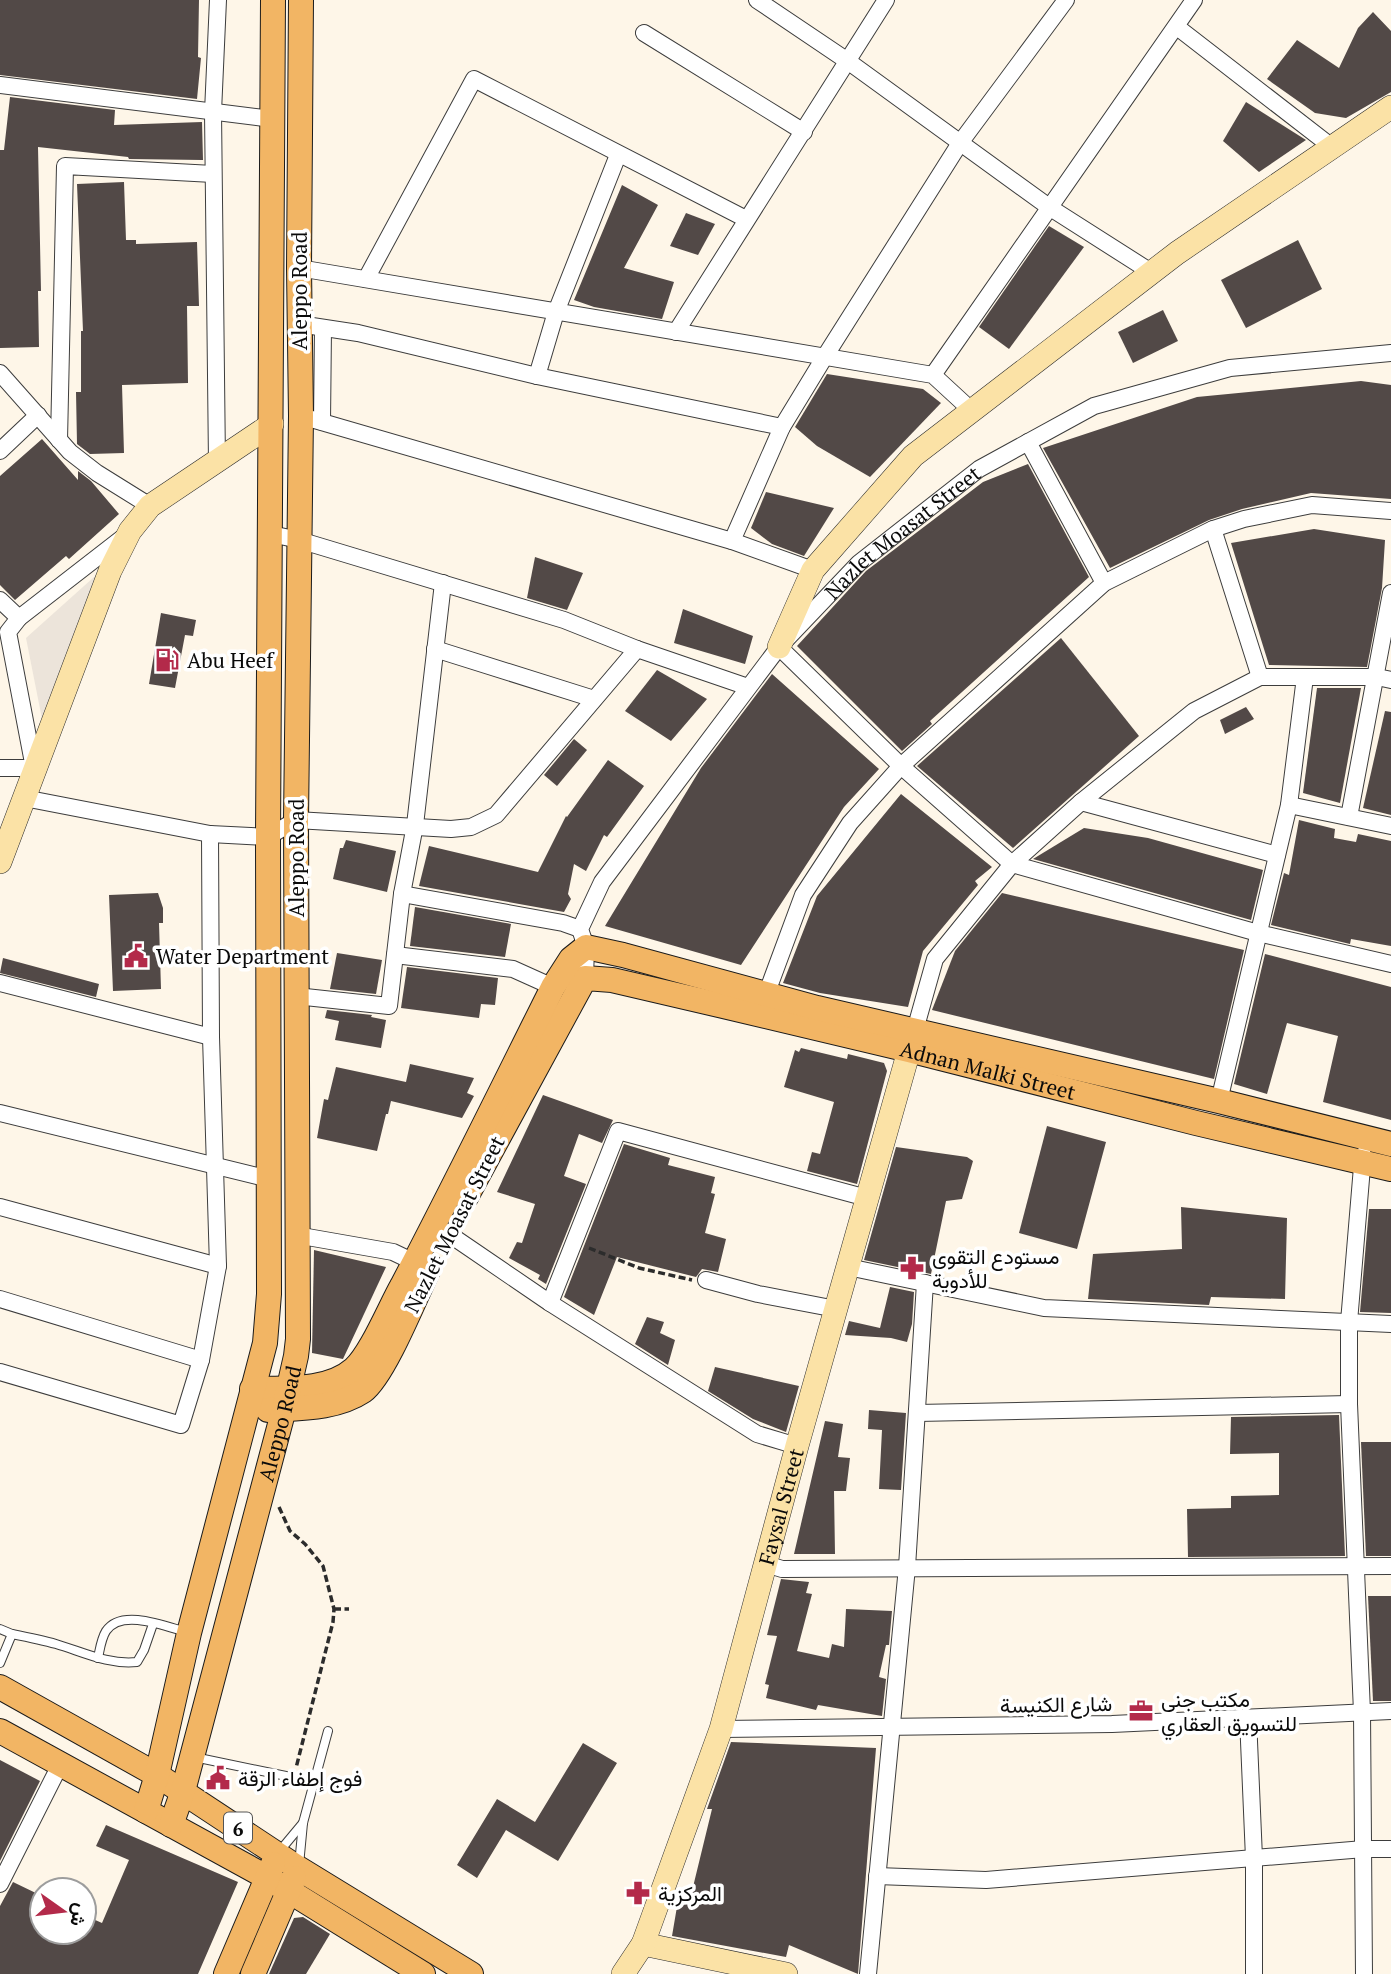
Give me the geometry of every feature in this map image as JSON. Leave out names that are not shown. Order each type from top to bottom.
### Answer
[{"type":"main road","name":"Aleppo Road","points":[[146,1811],[157,1775],[189,1633],[265,1343],[269,1294],[268,837],[273,0]]},
{"type":"main road","name":"Aleppo Road","points":[[171,1825],[183,1791],[287,1399],[298,1339],[296,820],[299,540],[311,419],[311,326],[299,268],[301,0]]},
{"type":"main road","name":"Nazlet Moasat Street","points":[[287,1399],[333,1382],[355,1368],[368,1350],[553,987],[583,938]]},
{"type":"main road","name":"Adnan Malki Street","points":[[583,938],[623,955],[1196,1123],[1391,1169]]},
{"type":"main road","name":"Nazlet Moasat Street","points":[[249,1400],[287,1399],[325,1406],[365,1390],[382,1367],[446,1232],[585,978]]},
{"type":"main road","name":"Adnan Malki Street","points":[[585,978],[612,979],[1219,1101],[1379,1141]]},
{"type":"main road","name":"6","points":[[0,1687],[157,1775],[298,1868],[471,1974]]},
{"type":"main road","name":"6","points":[[0,1731],[268,1878],[423,1974]]},
{"type":"main road","points":[[226,1974],[277,1854]]},
{"type":"main road","points":[[253,1974],[298,1868]]},
{"type":"street","points":[[217,463],[213,113],[218,0]]},
{"type":"street","points":[[757,0],[849,62],[1049,207],[1151,272]]},
{"type":"street","points":[[676,332],[886,0]]},
{"type":"street","points":[[732,541],[782,427],[824,358],[960,143],[1066,0]]},
{"type":"street","points":[[933,375],[1195,0]]},
{"type":"street","points":[[1177,27],[1332,147]]},
{"type":"street","points":[[644,33],[804,132]]},
{"type":"street","points":[[366,279],[474,79],[746,219]]},
{"type":"street","points":[[0,85],[272,119]]},
{"type":"street","points":[[1391,107],[1177,253],[912,456],[813,570],[779,647],[901,766],[1012,864],[1258,933],[1391,964]]},
{"type":"street","points":[[537,376],[556,312],[618,155]]},
{"type":"street","points":[[59,440],[65,166],[213,174]]},
{"type":"street","points":[[299,268],[933,375],[971,411]]},
{"type":"street","points":[[311,326],[358,333],[537,376],[782,427]]},
{"type":"street","name":"Nazlet Moasat Street","points":[[585,978],[583,938],[602,882],[748,687],[779,647],[859,563],[979,469],[1094,406],[1230,368],[1391,353]]},
{"type":"street","points":[[0,373],[59,440],[96,473],[150,506]]},
{"type":"street","points":[[0,451],[38,415]]},
{"type":"street","points":[[311,419],[732,541],[813,570]]},
{"type":"street","points":[[0,862],[6,831],[24,797],[110,571],[130,531],[150,506],[272,424]]},
{"type":"street","points":[[1028,442],[1104,583]]},
{"type":"street","points":[[766,995],[803,895],[850,824],[901,766],[1104,583],[1213,529],[1244,519],[1312,505],[1391,511]]},
{"type":"street","points":[[1213,529],[1260,677]]},
{"type":"street","points":[[34,768],[8,632],[19,618],[130,531]]},
{"type":"street","points":[[271,534],[299,540],[564,620],[637,649],[748,687]]},
{"type":"street","points":[[296,996],[389,1006],[402,894],[415,825],[443,583]]},
{"type":"street","points":[[1349,817],[1384,678],[1391,593]]},
{"type":"street","points":[[0,600],[19,618]]},
{"type":"street","points":[[435,649],[594,699]]},
{"type":"street","points":[[24,797],[209,834],[268,837],[296,820],[451,829],[471,827],[496,815],[637,649]]},
{"type":"street","points":[[912,1040],[934,959],[1012,864],[1081,802],[1194,711],[1260,677],[1384,678]]},
{"type":"street","points":[[1219,1101],[1289,805],[1305,677]]},
{"type":"street","points":[[0,768],[34,768]]},
{"type":"street","points":[[1081,802],[1277,855]]},
{"type":"street","points":[[1289,805],[1391,826]]},
{"type":"street","points":[[0,1372],[181,1425],[201,1360],[218,1266],[211,1037],[209,834]]},
{"type":"street","points":[[402,894],[563,923],[583,938]]},
{"type":"street","points":[[395,955],[513,969],[553,987]]},
{"type":"street","points":[[0,984],[211,1037]]},
{"type":"street","name":"Faysal Street","points":[[623,1974],[643,1944],[721,1730],[797,1446],[912,1040]]},
{"type":"street","points":[[0,1113],[269,1178]]},
{"type":"street","points":[[550,1303],[618,1131],[867,1198]]},
{"type":"street","points":[[1364,1974],[1362,1712],[1349,1404],[1349,1322],[1362,1163],[1379,1141]]},
{"type":"street","points":[[0,1207],[218,1266]]},
{"type":"street","points":[[446,1232],[550,1303],[757,1434],[797,1446]]},
{"type":"street","points":[[296,1235],[393,1252],[414,1262]]},
{"type":"street","points":[[848,1268],[1044,1308],[1391,1324]]},
{"type":"street","points":[[706,1280],[758,1294],[836,1309]]},
{"type":"street","points":[[868,1974],[907,1567],[925,1283]]},
{"type":"street","points":[[0,1299],[201,1360]]},
{"type":"street","points":[[917,1413],[1349,1404]]},
{"type":"street","points":[[765,1564],[782,1569],[1391,1566]]},
{"type":"street","name":"شارع الكنيسة","points":[[721,1730],[1112,1724],[1391,1711]]},
{"type":"street","points":[[1248,1718],[1254,1858],[1254,1974]]},
{"type":"street","points":[[0,1884],[60,1765]]},
{"type":"street","points":[[877,1876],[986,1880],[1391,1849]]},
{"type":"street","points":[[643,1944],[786,1974]]},
{"type":"lane","points":[[98,1658],[107,1628],[120,1620],[153,1624],[189,1633]]},
{"type":"lane","points":[[0,1629],[123,1664],[137,1662],[153,1624]]},
{"type":"lane","points":[[0,1663],[12,1634]]},
{"type":"lane","points":[[298,1868],[303,1823],[328,1731]]},
{"type":"lane","points":[[191,1757],[315,1782]]},
{"type":"lane","points":[[277,1854],[303,1823]]},
{"type":"path","points":[[574,1242],[639,1268],[702,1283],[706,1280]]},
{"type":"path","points":[[261,1493],[277,1503],[290,1531],[306,1544],[323,1566],[334,1609],[333,1622],[293,1777]]},
{"type":"path","points":[[334,1609],[349,1609]]},
{"type":"shaded area","points":[[103,569],[43,724],[26,638]]},
{"type":"building","points":[[0,0],[199,0],[198,57],[201,58],[197,99],[0,75]]},
{"type":"building","points":[[1373,12],[1391,31],[1391,92],[1346,118],[1315,113],[1267,79],[1297,40],[1339,68],[1358,28]]},
{"type":"building","points":[[10,97],[115,110],[114,125],[202,122],[203,160],[129,159],[38,147],[41,291],[38,291],[39,347],[0,348],[0,150],[4,150]]},
{"type":"building","points":[[1246,102],[1306,140],[1259,172],[1223,141]]},
{"type":"building","points":[[124,182],[126,240],[136,240],[136,244],[197,242],[199,306],[187,306],[188,383],[122,385],[124,453],[90,454],[77,444],[76,392],[81,392],[83,331],[77,184]]},
{"type":"building","points":[[622,185],[658,205],[624,268],[674,282],[662,319],[594,307],[574,300]]},
{"type":"building","points":[[686,213],[715,224],[698,255],[670,246]]},
{"type":"building","points":[[1049,226],[1084,247],[1009,349],[979,327]]},
{"type":"building","points":[[1298,240],[1322,289],[1246,328],[1221,280]]},
{"type":"building","points":[[1163,310],[1178,341],[1133,363],[1118,332]]},
{"type":"building","points":[[827,374],[923,389],[941,403],[870,477],[817,446],[795,427]]},
{"type":"building","points":[[1361,381],[1391,385],[1391,499],[1311,493],[1242,509],[1209,520],[1110,568],[1043,448],[1197,397]]},
{"type":"building","points":[[42,439],[78,480],[78,471],[91,481],[119,514],[69,559],[66,556],[15,600],[0,585],[0,476]]},
{"type":"building","points":[[1028,464],[1089,577],[930,721],[932,724],[902,751],[797,646],[866,571],[983,482]]},
{"type":"building","points":[[766,492],[834,508],[804,556],[772,544],[751,528]]},
{"type":"building","points":[[1314,529],[1385,540],[1382,588],[1367,667],[1269,665],[1231,543]]},
{"type":"building","points":[[535,557],[583,573],[567,610],[527,598]]},
{"type":"building","points":[[683,609],[753,636],[745,664],[674,643]]},
{"type":"building","name":"Abu Heef","points":[[161,613],[196,620],[193,636],[185,635],[175,688],[149,684]]},
{"type":"building","points":[[1061,638],[1139,736],[1013,848],[917,766]]},
{"type":"building","points":[[657,670],[707,699],[671,741],[625,711]]},
{"type":"building","points":[[772,674],[879,769],[844,807],[741,965],[605,926],[701,768]]},
{"type":"building","points":[[1317,688],[1361,688],[1340,803],[1303,793]]},
{"type":"building","points":[[1246,707],[1254,719],[1225,734],[1220,720]]},
{"type":"building","points":[[1385,711],[1391,712],[1391,815],[1363,808]]},
{"type":"building","points":[[574,739],[587,750],[557,786],[544,775]]},
{"type":"building","points":[[608,760],[644,786],[607,837],[604,835],[586,871],[574,864],[568,894],[571,899],[564,912],[419,886],[429,846],[538,872],[566,816]]},
{"type":"building","points":[[901,794],[992,867],[975,881],[978,885],[923,951],[908,1007],[820,993],[783,983],[817,896]]},
{"type":"building","points":[[1299,820],[1335,829],[1334,838],[1356,842],[1358,834],[1391,841],[1391,946],[1351,939],[1350,944],[1271,925],[1284,873],[1289,875]]},
{"type":"building","points":[[1084,828],[1148,838],[1263,870],[1251,920],[1033,859]]},
{"type":"building","points":[[346,840],[396,851],[387,892],[333,879],[340,848],[343,848]]},
{"type":"building","name":"Water Department","points":[[158,893],[163,908],[163,923],[159,923],[161,989],[113,991],[109,895]]},
{"type":"building","points":[[1002,893],[1244,950],[1214,1079],[932,1010],[955,951]]},
{"type":"building","points":[[415,907],[511,924],[505,957],[410,946]]},
{"type":"building","points":[[337,953],[382,960],[376,994],[330,989]]},
{"type":"building","points":[[1265,954],[1391,987],[1391,1120],[1323,1102],[1338,1036],[1287,1023],[1267,1094],[1234,1084]]},
{"type":"building","points":[[3,958],[99,984],[96,997],[0,973]]},
{"type":"building","points":[[407,967],[498,978],[495,1005],[481,1004],[479,1018],[401,1008]]},
{"type":"building","points":[[327,1010],[372,1015],[371,1017],[386,1020],[381,1048],[335,1040],[339,1021],[325,1018]]},
{"type":"building","points":[[801,1048],[847,1059],[848,1054],[884,1063],[887,1071],[857,1184],[807,1171],[812,1152],[820,1154],[834,1102],[784,1087],[795,1050],[799,1052]]},
{"type":"building","points":[[410,1064],[474,1078],[467,1093],[474,1096],[462,1118],[391,1101],[377,1151],[317,1138],[324,1099],[328,1100],[336,1067],[406,1082]]},
{"type":"building","points":[[543,1095],[613,1120],[602,1143],[579,1134],[564,1176],[586,1184],[546,1284],[538,1279],[540,1275],[509,1258],[517,1242],[522,1243],[535,1204],[497,1192]]},
{"type":"building","points":[[1047,1126],[1106,1142],[1077,1249],[1019,1233]]},
{"type":"building","points":[[624,1144],[670,1158],[668,1165],[715,1177],[711,1193],[715,1194],[705,1233],[726,1239],[718,1272],[702,1269],[696,1277],[617,1257],[594,1315],[564,1297]]},
{"type":"building","points":[[896,1147],[967,1157],[973,1161],[962,1199],[946,1201],[931,1274],[864,1260]]},
{"type":"building","points":[[1181,1207],[1287,1218],[1285,1299],[1211,1297],[1209,1305],[1088,1299],[1093,1254],[1182,1249]]},
{"type":"building","points":[[1369,1209],[1391,1209],[1391,1313],[1360,1312]]},
{"type":"building","points":[[314,1250],[386,1267],[343,1359],[312,1353]]},
{"type":"building","points":[[890,1287],[914,1292],[912,1324],[907,1342],[891,1338],[845,1335],[849,1321],[880,1328]]},
{"type":"building","points":[[647,1317],[664,1322],[660,1333],[675,1340],[668,1365],[635,1344]]},
{"type":"building","points":[[715,1367],[799,1386],[786,1432],[753,1419],[708,1391]]},
{"type":"building","points":[[869,1410],[906,1413],[901,1490],[879,1489],[882,1430],[868,1429]]},
{"type":"building","points":[[1339,1415],[1345,1556],[1188,1557],[1187,1509],[1231,1508],[1231,1496],[1279,1495],[1279,1453],[1230,1454],[1231,1417]]},
{"type":"building","points":[[825,1421],[843,1424],[838,1457],[850,1458],[846,1491],[834,1491],[835,1554],[794,1554]]},
{"type":"building","points":[[1361,1442],[1391,1442],[1391,1556],[1366,1556]]},
{"type":"building","points":[[781,1579],[809,1582],[806,1593],[812,1594],[797,1651],[829,1658],[832,1644],[844,1647],[846,1609],[892,1611],[889,1645],[886,1645],[879,1677],[886,1679],[882,1716],[818,1705],[816,1710],[766,1698],[769,1685],[765,1684],[777,1636],[767,1635]]},
{"type":"building","points":[[1368,1596],[1391,1596],[1391,1701],[1373,1701]]},
{"type":"building","points":[[731,1742],[876,1748],[858,1974],[789,1945],[786,1957],[672,1936],[680,1889],[692,1891],[712,1809],[707,1809]]},
{"type":"building","points":[[583,1743],[617,1763],[558,1861],[506,1830],[477,1878],[457,1865],[497,1799],[535,1822]]},
{"type":"building","points":[[0,1760],[40,1781],[0,1861]]},
{"type":"building","points":[[106,1825],[238,1882],[198,1974],[0,1974],[0,1906],[13,1882],[28,1889],[28,1946],[98,1946],[98,1921],[102,1923],[129,1860],[96,1846]]},
{"type":"building","points":[[303,1917],[330,1934],[306,1974],[269,1974],[294,1918]]},
{"type":"place","name":"Abu Heef","points":[[167,660]]},
{"type":"place","name":"Water Department","points":[[136,956]]},
{"type":"place","name":"مستودع التقوى للأدوية","points":[[912,1268]]},
{"type":"place","name":"مكتب جنى للتسويق العقاري","points":[[1141,1711]]},
{"type":"place","name":"فوج إطفاء الرقة","points":[[218,1778]]},
{"type":"place","name":"المركزية","points":[[638,1893]]}]
